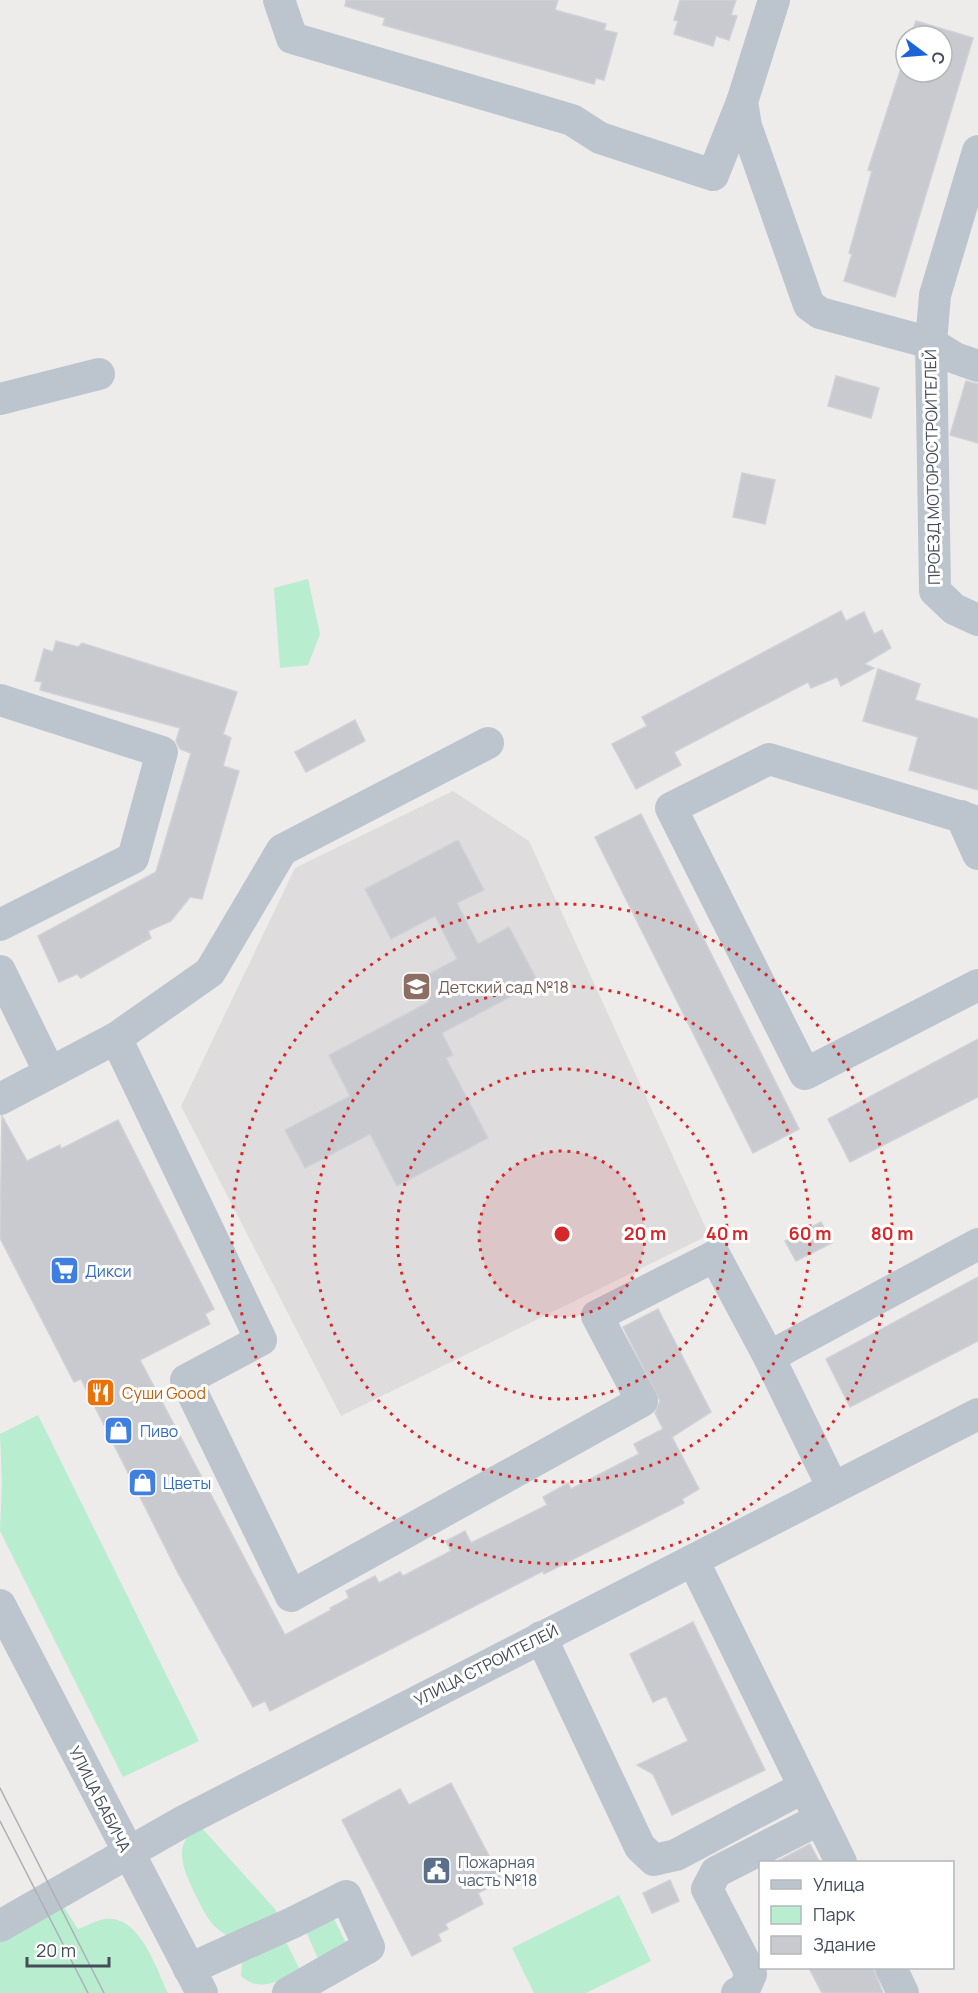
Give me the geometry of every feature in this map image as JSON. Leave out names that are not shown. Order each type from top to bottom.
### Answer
[{"type":"street","points":[[279,0],[292,38],[572,120],[600,138],[712,175],[742,102]]},
{"type":"street","name":"ПРОЕЗД МОТОРОСТРОИТЕЛЕЙ","points":[[774,0],[742,102],[746,126],[809,305],[820,313],[932,342],[935,591],[954,609],[978,620]]},
{"type":"street","points":[[978,151],[935,295],[932,342],[955,358],[978,366]]},
{"type":"street","points":[[0,399],[99,374]]},
{"type":"street","points":[[0,700],[162,753],[133,858],[0,925]]},
{"type":"street","points":[[0,1099],[49,1071],[116,1038],[210,972],[282,850],[488,743]]},
{"type":"street","points":[[978,854],[970,819],[769,759],[671,808],[806,1074],[978,985]]},
{"type":"street","points":[[0,971],[49,1071]]},
{"type":"street","points":[[116,1038],[261,1340],[186,1380],[291,1596],[642,1401],[597,1316],[715,1256],[769,1356],[833,1488]]},
{"type":"street","points":[[769,1356],[978,1244]]},
{"type":"street","name":"УЛИЦА СТРОИТЕЛЕЙ","points":[[0,1926],[192,1817],[978,1414]]},
{"type":"street","points":[[693,1560],[802,1788],[840,1861]]},
{"type":"street","name":"УЛИЦА БАБИЧА","points":[[0,1605],[195,1981]]},
{"type":"street","points":[[541,1637],[640,1846],[654,1860],[676,1855],[802,1788]]},
{"type":"street","points":[[737,1993],[744,1990],[751,1974],[707,1889],[716,1872],[819,1819]]},
{"type":"street","points":[[195,1981],[292,1923],[346,1896],[369,1947],[288,1993]]},
{"type":"street","points":[[891,1969],[903,1993]]},
{"type":"shaded area","name":"Детский сад №18","points":[[453,791],[529,841],[709,1235],[341,1416],[181,1106],[295,868]]},
{"type":"green space","points":[[308,579],[320,634],[308,665],[280,668],[274,588]]},
{"type":"green space","points":[[38,1415],[199,1741],[123,1777],[0,1531],[2,1483],[0,1434]]},
{"type":"green space","points":[[200,1826],[275,1909],[278,1917],[228,1936],[216,1928],[204,1912],[183,1865],[182,1848],[185,1841]]},
{"type":"green space","points":[[619,1895],[651,1961],[586,1993],[534,1993],[512,1948]]},
{"type":"green space","points":[[63,1906],[78,1929],[100,1920],[114,1919],[135,1932],[144,1943],[168,1993],[0,1993],[0,1939]]},
{"type":"green space","points":[[332,1915],[347,1945],[319,1961],[305,1929]]},
{"type":"green space","points":[[284,1938],[300,1970],[270,1984],[255,1984],[241,1976],[242,1962]]},
{"type":"building","points":[[346,0],[558,0],[555,10],[606,24],[604,30],[617,33],[604,80],[596,78],[594,84],[383,25],[385,18],[345,6]]},
{"type":"building","points":[[680,0],[736,0],[731,15],[737,16],[729,40],[716,36],[713,46],[674,34],[678,21],[674,20]]},
{"type":"building","points":[[954,32],[973,38],[895,297],[844,281],[852,254],[849,253],[872,171],[868,170],[896,84],[954,84]]},
{"type":"building","points":[[836,376],[879,388],[871,418],[828,406]]},
{"type":"building","points":[[966,381],[978,384],[978,443],[950,435]]},
{"type":"building","points":[[742,473],[775,480],[765,524],[733,517]]},
{"type":"building","points":[[841,611],[846,621],[864,612],[874,634],[882,630],[891,648],[864,664],[874,668],[841,686],[837,677],[811,688],[808,682],[674,752],[681,765],[636,789],[612,744],[647,726],[642,717]]},
{"type":"building","points":[[56,641],[78,647],[82,643],[237,692],[223,734],[231,738],[223,766],[239,771],[202,899],[190,897],[171,921],[148,931],[151,938],[81,978],[77,974],[59,982],[38,936],[156,872],[191,753],[180,749],[176,741],[180,728],[40,690],[42,682],[35,681],[44,649],[53,652]]},
{"type":"building","points":[[878,669],[920,684],[915,700],[978,719],[978,790],[909,770],[918,737],[863,721]]},
{"type":"building","points":[[355,720],[365,741],[306,772],[295,752]]},
{"type":"building","points":[[641,814],[799,1129],[753,1153],[595,837]]},
{"type":"building","points":[[458,840],[484,890],[457,903],[478,944],[509,927],[538,982],[442,1033],[453,1055],[446,1058],[488,1138],[397,1186],[370,1134],[305,1168],[285,1130],[350,1096],[329,1055],[429,1002],[418,980],[457,959],[435,916],[391,939],[365,889]]},
{"type":"building","points":[[978,1039],[978,1097],[850,1162],[828,1119]]},
{"type":"building","points":[[2,1116],[27,1161],[60,1145],[61,1149],[118,1120],[214,1309],[205,1314],[210,1324],[140,1360],[285,1635],[331,1610],[330,1608],[349,1598],[346,1591],[375,1576],[379,1583],[400,1572],[403,1576],[451,1551],[446,1541],[465,1531],[471,1543],[547,1505],[543,1497],[568,1483],[571,1489],[639,1454],[634,1444],[663,1429],[655,1413],[660,1401],[623,1327],[658,1309],[711,1412],[672,1437],[699,1489],[682,1499],[684,1503],[544,1574],[543,1571],[270,1711],[265,1701],[253,1707],[178,1573],[81,1379],[74,1382],[0,1238]]},
{"type":"building","points":[[821,1222],[832,1243],[796,1261],[785,1241]]},
{"type":"building","points":[[978,1277],[978,1341],[850,1407],[826,1359]]},
{"type":"building","points":[[693,1622],[765,1770],[672,1815],[653,1774],[637,1765],[688,1741],[666,1696],[653,1702],[630,1654]]},
{"type":"building","name":"Пожарная часть №18","points":[[451,1783],[502,1881],[478,1893],[483,1904],[445,1924],[448,1929],[438,1934],[441,1941],[412,1956],[342,1820],[400,1789],[409,1805]]},
{"type":"building","points":[[810,1844],[819,1861],[778,1861]]},
{"type":"building","points":[[670,1880],[679,1901],[652,1913],[643,1893]]},
{"type":"building","points":[[810,1969],[873,1969],[883,1993],[822,1993]]},
{"type":"tram line","points":[[0,1788],[104,1993]]},
{"type":"tram line","points":[[0,1821],[88,1993]]},
{"type":"place","name":"Детский сад №18","points":[[417,987]]},
{"type":"place","name":"Дикси","points":[[64,1271]]},
{"type":"place","name":"Суши Good","points":[[101,1393]]},
{"type":"place","name":"Пиво","points":[[119,1431]]},
{"type":"place","name":"Цветы","points":[[142,1483]]},
{"type":"place","name":"Пожарная часть №18","points":[[437,1871]]}]
